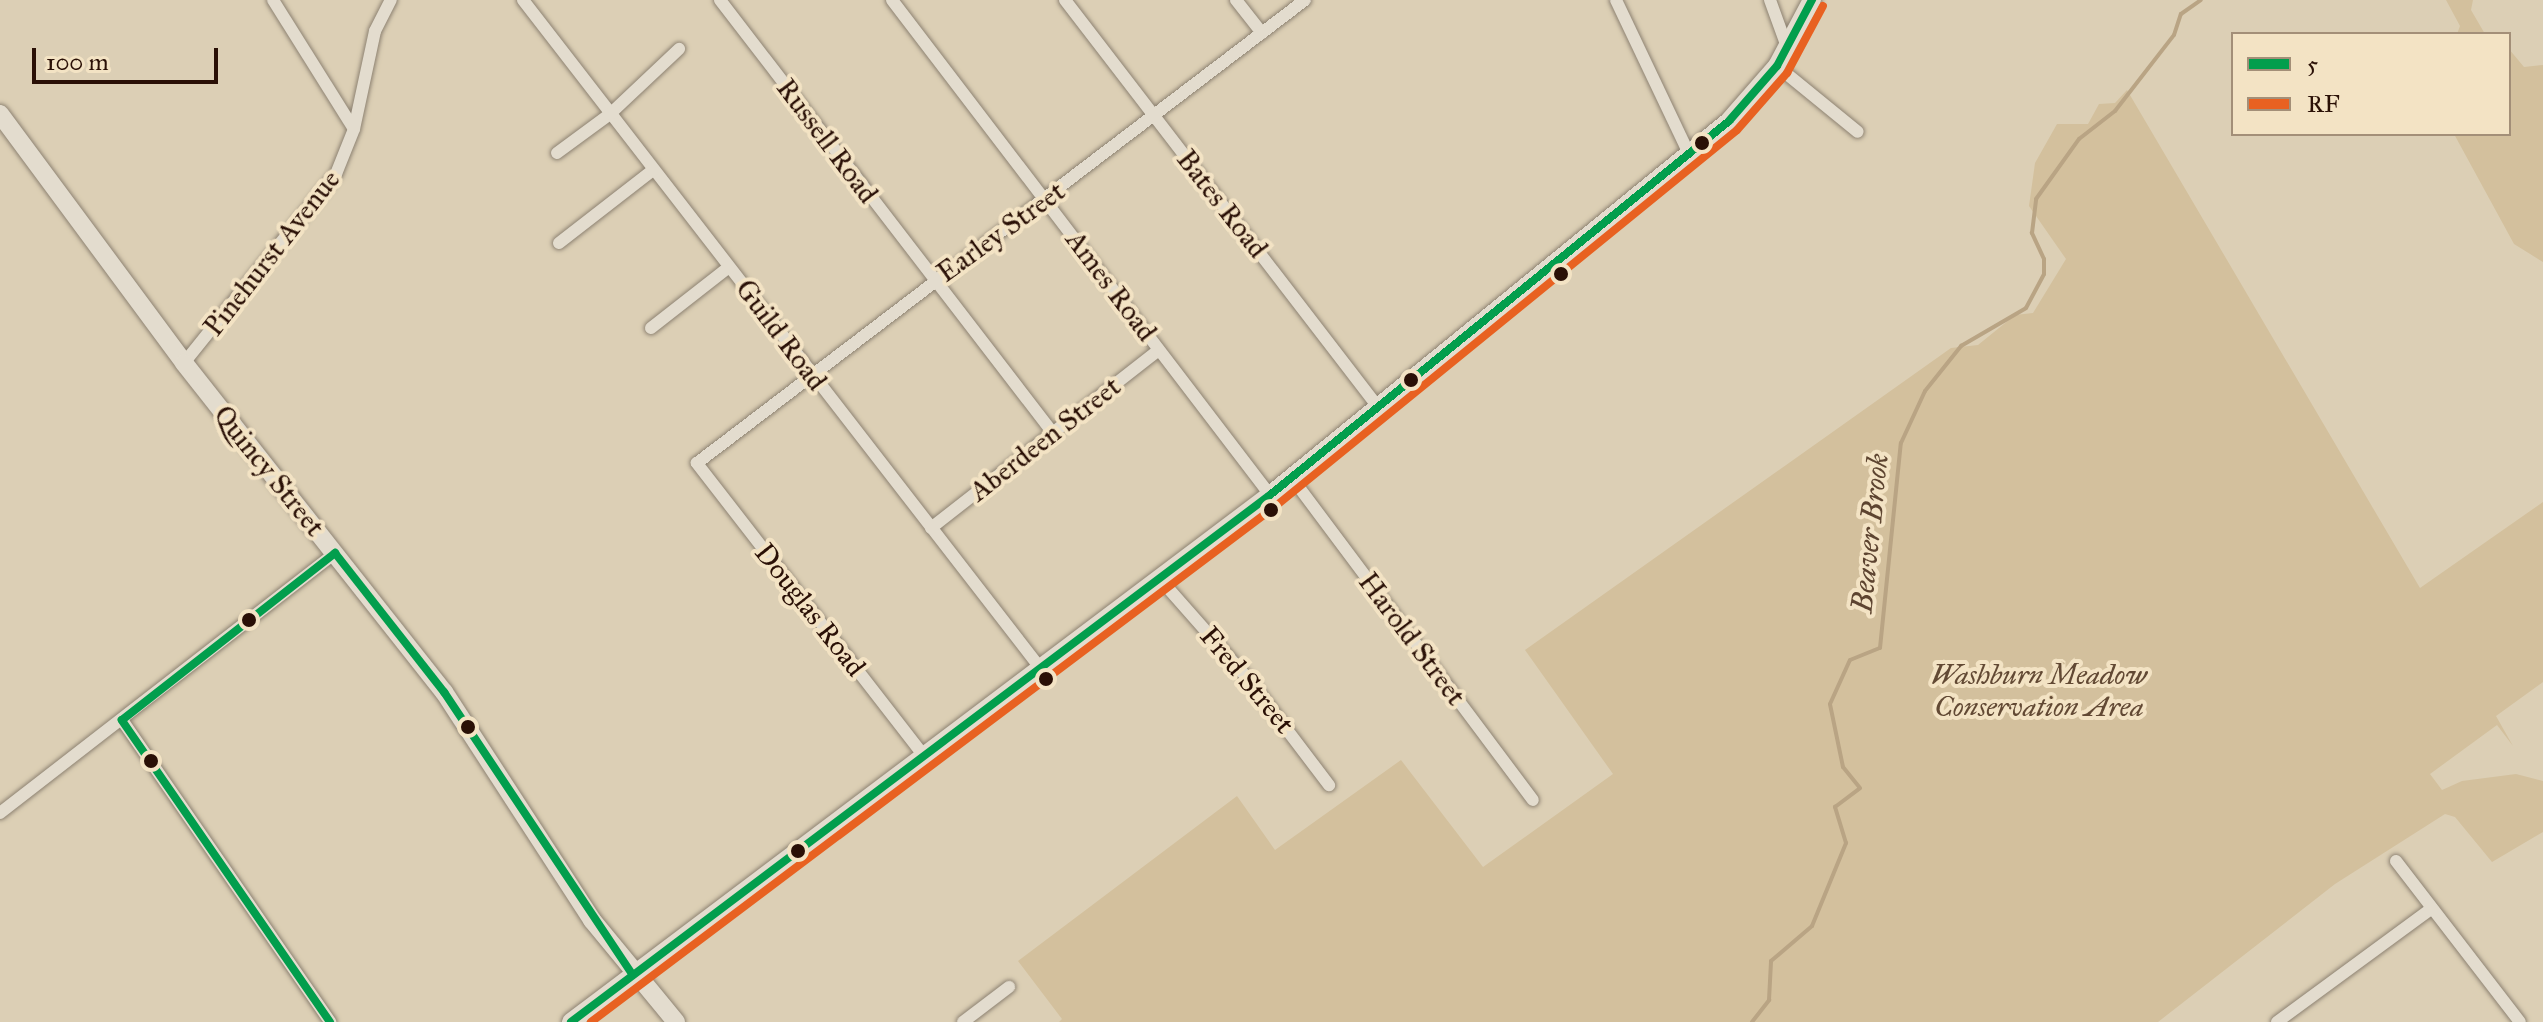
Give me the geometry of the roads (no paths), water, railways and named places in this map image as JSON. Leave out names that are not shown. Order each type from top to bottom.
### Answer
[{"type":"main road","points":[[571,1022],[1292,478],[1689,154],[1729,121],[1777,66],[1812,0]]},
{"type":"main road","name":"Quincy Street","points":[[0,114],[184,363],[444,692],[592,920],[633,975],[676,1022]]},
{"type":"street","points":[[273,0],[354,129]]},
{"type":"street","name":"Pinehurst Avenue","points":[[184,363],[320,198],[354,129],[375,31],[391,0]]},
{"type":"street","name":"Guild Road","points":[[523,0],[1041,669]]},
{"type":"street","name":"Russell Road","points":[[720,0],[1053,433]]},
{"type":"street","name":"Ames Road","points":[[892,0],[1270,495]]},
{"type":"street","name":"Bates Road","points":[[1065,0],[1378,407]]},
{"type":"street","points":[[1236,0],[1262,33]]},
{"type":"street","name":"Earley Street","points":[[697,463],[1305,0]]},
{"type":"street","points":[[1616,0],[1689,154]]},
{"type":"street","points":[[1770,0],[1787,47]]},
{"type":"street","points":[[557,153],[610,114],[679,49]]},
{"type":"street","points":[[1777,66],[1858,132]]},
{"type":"street","points":[[559,243],[653,170]]},
{"type":"street","points":[[651,328],[729,267]]},
{"type":"street","name":"Aberdeen Street","points":[[931,528],[1159,350]]},
{"type":"street","name":"Douglas Road","points":[[697,463],[924,756]]},
{"type":"street","name":"Harold Street","points":[[1292,478],[1533,800]]},
{"type":"street","points":[[0,813],[335,553]]},
{"type":"street","name":"Fred Street","points":[[1160,579],[1250,681],[1329,785]]},
{"type":"street","points":[[122,720],[330,1022]]},
{"type":"street","points":[[2396,861],[2516,1021]]},
{"type":"street","points":[[2277,1022],[2432,908]]},
{"type":"street","points":[[963,1022],[1009,987]]},
{"type":"waterway","name":"Beaver Brook","points":[[1752,1022],[1769,1000],[1771,961],[1812,926],[1846,843],[1835,807],[1860,788],[1843,767],[1830,704],[1850,660],[1880,648],[1901,443],[1925,391],[1961,346],[2026,308],[2044,274],[2044,259],[2032,233],[2036,199],[2079,139],[2115,111],[2174,35],[2181,14],[2201,0]]},
{"type":"park label","name":"Washburn Meadow Conservation Area","points":[[2039,691]]}]
